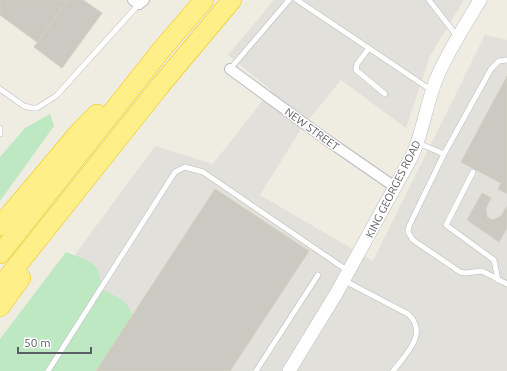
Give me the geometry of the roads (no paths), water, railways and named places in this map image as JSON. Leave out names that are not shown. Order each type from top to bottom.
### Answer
[{"type":"highway","points":[[0,254],[162,49],[204,0]]},
{"type":"highway","points":[[0,287],[134,118],[232,0]]},
{"type":"highway","points":[[0,226],[80,131],[162,49]]},
{"type":"highway","points":[[0,307],[134,118]]},
{"type":"street","name":"KING GEORGES ROAD","points":[[289,371],[346,276],[418,143],[431,91],[439,72],[480,0]]},
{"type":"street","name":"NEW STREET","points":[[230,69],[324,138],[395,187]]},
{"type":"lane","points":[[230,69],[289,0]]},
{"type":"lane","points":[[297,0],[431,91]]},
{"type":"lane","points":[[429,0],[458,37]]},
{"type":"lane","points":[[0,89],[24,106],[32,108],[37,108],[56,96],[139,1]]},
{"type":"lane","points":[[368,48],[357,64],[356,70],[385,94]]},
{"type":"lane","points":[[507,60],[498,62],[491,69],[444,154],[409,226],[409,235],[460,272],[465,273],[482,271],[507,284]]},
{"type":"lane","points":[[0,128],[0,134]]},
{"type":"lane","points":[[418,143],[444,154]]},
{"type":"lane","points":[[48,371],[175,172],[185,167],[203,172],[346,276],[408,314],[413,319],[418,330],[416,339],[393,371]]},
{"type":"lane","points":[[473,172],[446,225],[494,260],[498,280]]},
{"type":"lane","points":[[256,371],[318,275]]}]
